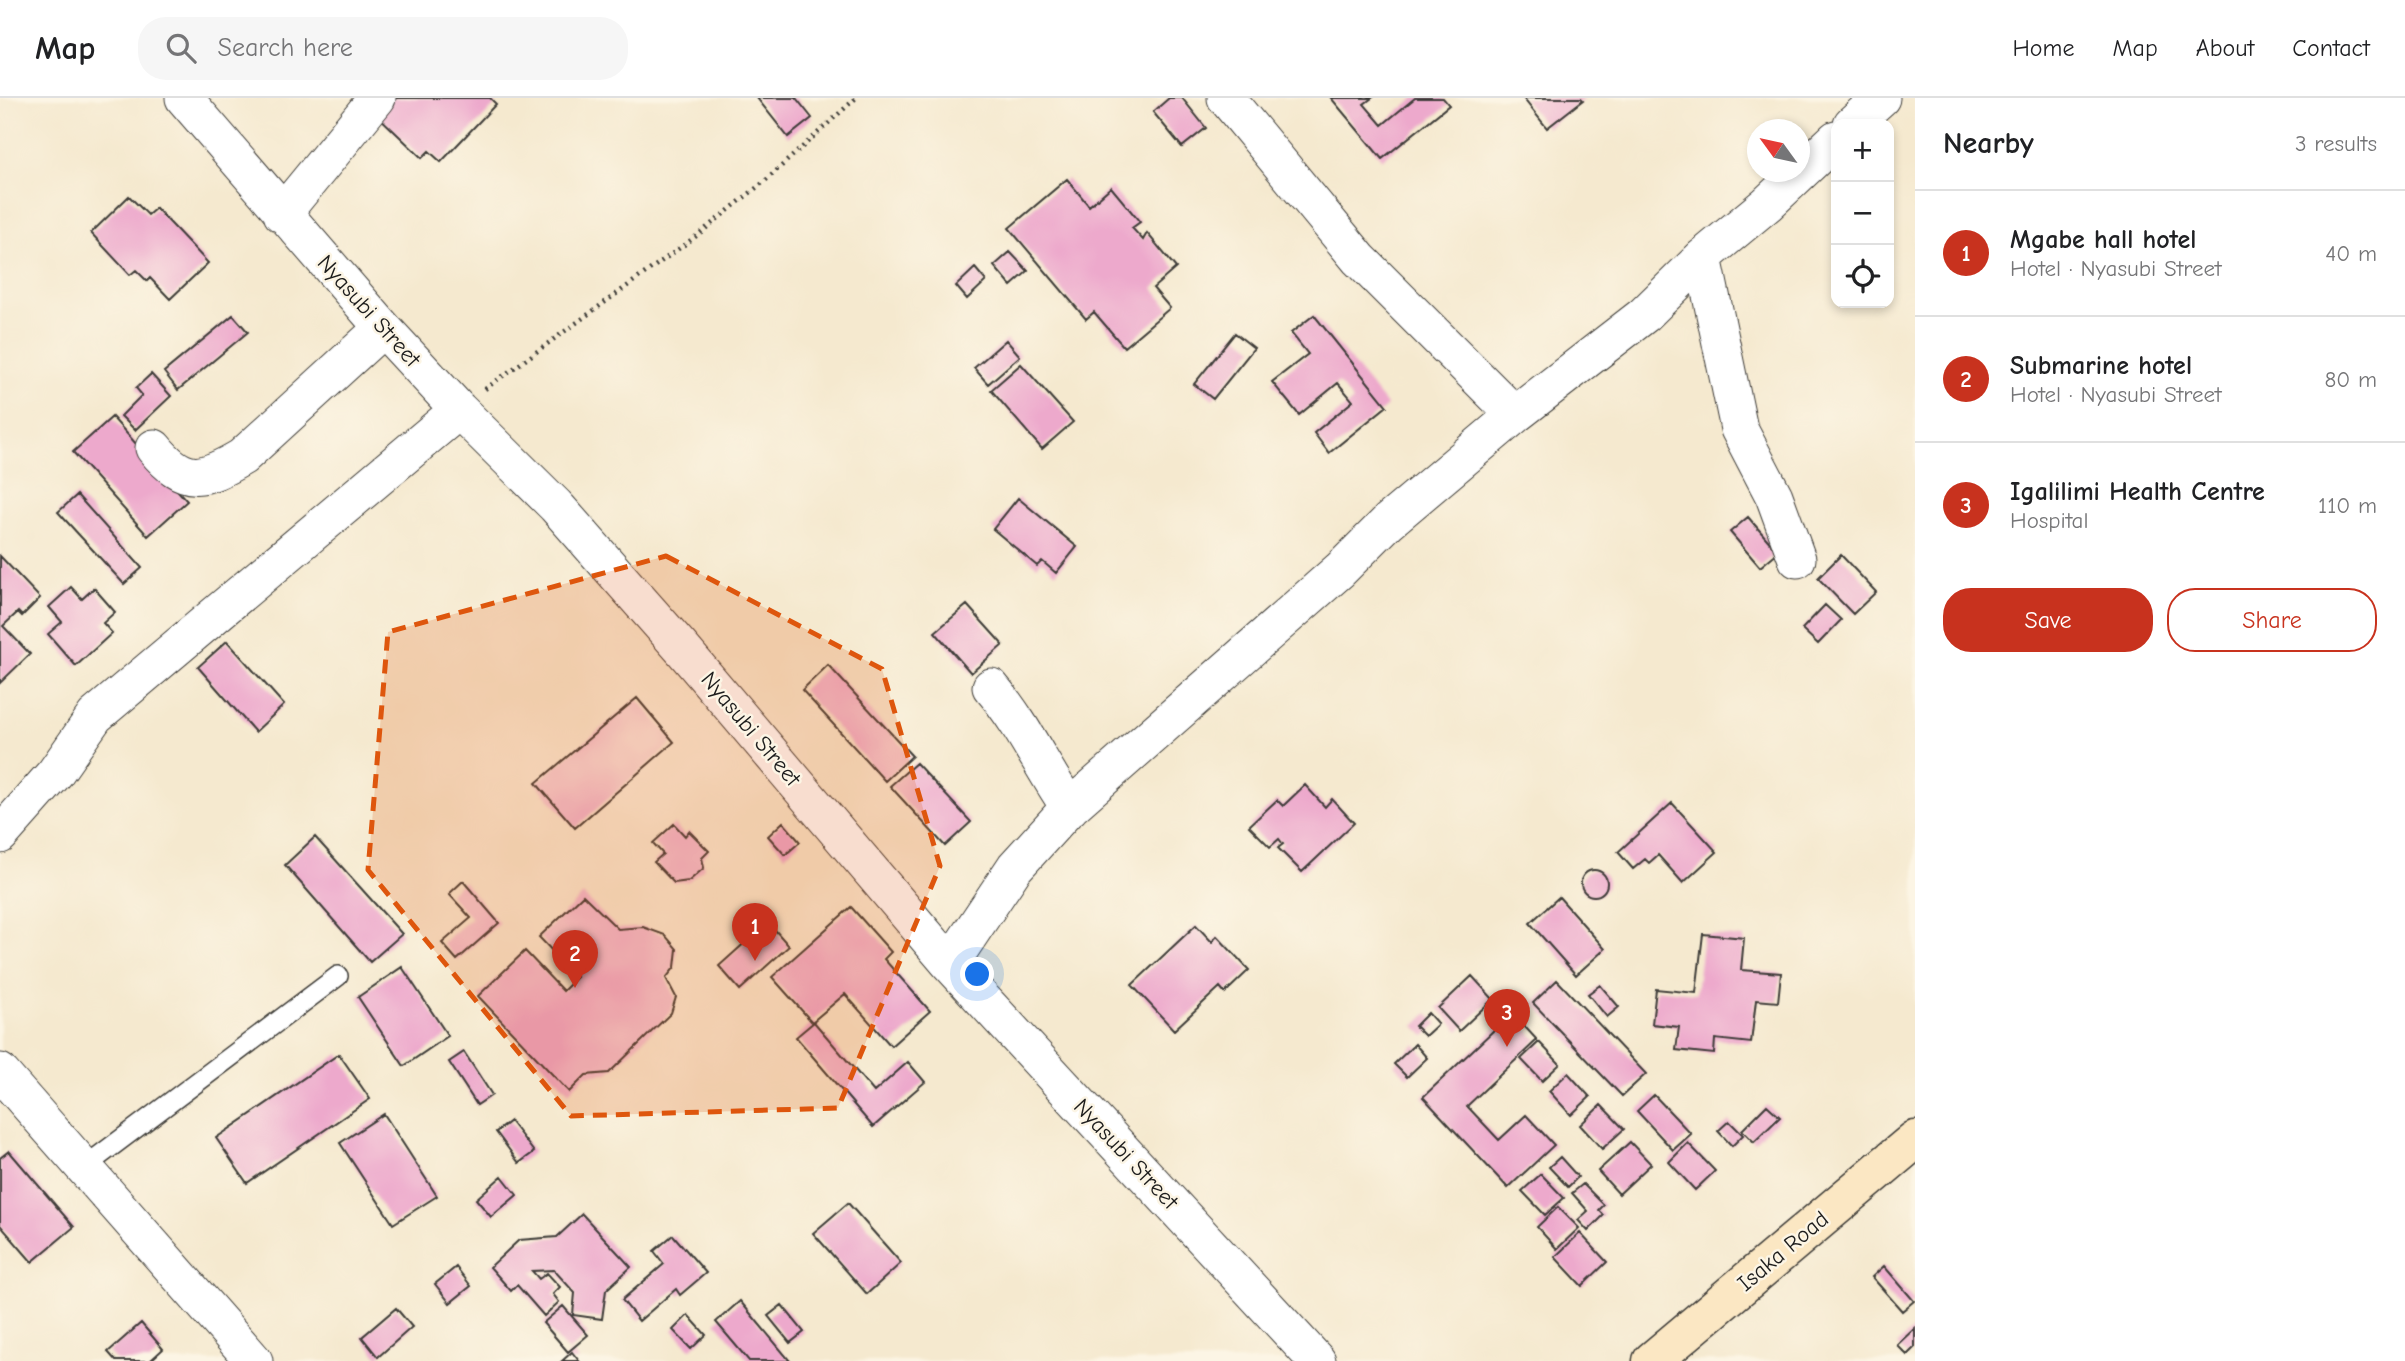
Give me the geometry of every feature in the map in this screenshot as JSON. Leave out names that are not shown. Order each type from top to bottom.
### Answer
[{"type":"street","points":[[282,214],[377,98]]},
{"type":"street","points":[[1226,98],[1359,259],[1515,415]]},
{"type":"street","points":[[1858,119],[1881,98]]},
{"type":"street","name":"Nyasubi Street","points":[[195,102],[282,214],[383,328],[458,410],[556,506],[684,651],[950,964],[1317,1361]]},
{"type":"street","points":[[950,964],[1015,867],[1070,808],[1340,570],[1389,521],[1515,415],[1644,315],[1703,257],[1767,204],[1831,144]]},
{"type":"street","points":[[1703,257],[1739,429],[1774,496],[1797,559]]},
{"type":"street","points":[[154,448],[180,473],[198,478],[218,471],[242,457],[383,328]]},
{"type":"street","points":[[0,835],[55,773],[95,716],[458,410]]},
{"type":"street","points":[[991,687],[1011,710],[1044,771],[1070,808]]},
{"type":"street","points":[[0,1072],[254,1361]]},
{"type":"street","name":"Isaka Road","points":[[1651,1361],[1915,1140]]},
{"type":"lane","points":[[83,1168],[338,976]]},
{"type":"path","points":[[458,410],[523,359],[695,237],[765,181],[856,98]]},
{"type":"highlighted area","points":[[666,556],[882,669],[940,866],[838,1108],[571,1116],[368,870],[388,632]]},
{"type":"building","points":[[387,98],[490,98],[496,104],[441,162],[429,151],[422,158],[374,112]]},
{"type":"building","points":[[757,98],[796,98],[812,118],[788,137]]},
{"type":"building","points":[[1169,98],[1182,98],[1206,128],[1182,147],[1153,112]]},
{"type":"building","points":[[1331,98],[1372,98],[1364,104],[1382,125],[1415,98],[1443,98],[1449,105],[1382,159]]},
{"type":"building","points":[[1523,98],[1581,98],[1583,100],[1547,128]]},
{"type":"building","points":[[1067,179],[1089,206],[1111,187],[1140,222],[1132,228],[1143,240],[1147,233],[1176,268],[1153,288],[1170,308],[1124,347],[1094,312],[1086,319],[1009,228]]},
{"type":"building","points":[[129,196],[148,215],[156,208],[208,263],[170,299],[150,278],[147,281],[136,270],[130,275],[91,233]]},
{"type":"building","points":[[1010,252],[1028,271],[1011,286],[994,266]]},
{"type":"building","points":[[975,268],[986,281],[967,299],[956,286]]},
{"type":"building","points":[[233,315],[248,332],[178,390],[164,372]]},
{"type":"building","points":[[1314,315],[1387,406],[1329,453],[1314,433],[1353,401],[1338,383],[1299,415],[1272,382],[1308,354],[1291,333]]},
{"type":"building","points":[[1235,333],[1254,348],[1213,399],[1194,384]]},
{"type":"building","points":[[1006,340],[1020,356],[988,384],[974,368]]},
{"type":"building","points":[[1021,364],[1073,422],[1042,449],[991,390]]},
{"type":"building","points":[[151,374],[171,396],[135,430],[121,416],[142,395],[136,388]]},
{"type":"building","points":[[112,417],[187,501],[148,536],[73,452]]},
{"type":"building","points":[[77,495],[142,568],[124,584],[58,512]]},
{"type":"building","points":[[1018,498],[1077,547],[1056,573],[1042,561],[1037,566],[993,529]]},
{"type":"building","points":[[1748,517],[1778,552],[1760,567],[1730,532]]},
{"type":"building","points":[[1841,555],[1876,592],[1853,614],[1818,578]]},
{"type":"building","points":[[0,556],[40,598],[22,616],[18,612],[3,626],[30,654],[0,683]]},
{"type":"building","points":[[71,587],[82,599],[94,588],[115,612],[103,623],[112,633],[76,666],[48,634],[62,622],[49,607]]},
{"type":"building","points":[[967,605],[1003,645],[971,673],[935,632]]},
{"type":"building","points":[[1825,605],[1841,620],[1818,644],[1802,629]]},
{"type":"building","points":[[227,641],[284,705],[255,732],[198,667]]},
{"type":"building","points":[[828,665],[912,756],[885,781],[802,690]]},
{"type":"building","points":[[637,698],[674,742],[575,828],[536,783]]},
{"type":"building","points":[[916,763],[971,822],[945,846],[890,786]]},
{"type":"building","points":[[1305,785],[1325,807],[1332,799],[1354,823],[1302,872],[1278,848],[1283,844],[1279,839],[1270,847],[1249,826],[1277,800],[1283,806]]},
{"type":"building","points":[[1672,803],[1717,852],[1683,883],[1658,855],[1649,863],[1645,859],[1633,869],[1618,852]]},
{"type":"building","points":[[783,822],[800,842],[785,855],[768,836]]},
{"type":"building","points":[[674,824],[685,836],[689,831],[709,851],[702,858],[704,868],[689,881],[674,883],[654,862],[663,854],[653,843]]},
{"type":"building","points":[[315,837],[402,934],[370,962],[285,865]]},
{"type":"building","points":[[1594,870],[1603,874],[1607,883],[1603,892],[1594,896],[1585,892],[1581,883],[1585,874]]},
{"type":"building","points":[[463,881],[499,923],[457,960],[442,943],[471,918],[449,894]]},
{"type":"building","points":[[583,895],[618,929],[643,927],[665,935],[677,949],[675,967],[666,978],[676,997],[671,1013],[609,1073],[586,1075],[569,1092],[478,996],[525,951],[563,991],[577,977],[539,937]]},
{"type":"building","points":[[1559,897],[1605,949],[1576,975],[1530,923]]},
{"type":"building","points":[[851,907],[891,952],[884,959],[930,1011],[891,1046],[845,994],[812,1022],[772,977]]},
{"type":"building","points":[[768,922],[789,946],[740,990],[719,966]]},
{"type":"building","points":[[1196,925],[1212,942],[1217,936],[1249,970],[1225,993],[1220,987],[1174,1030],[1132,985]]},
{"type":"building","points":[[1703,934],[1744,938],[1741,970],[1781,973],[1778,1002],[1756,1000],[1751,1043],[1715,1039],[1714,1054],[1676,1050],[1679,1027],[1652,1024],[1656,989],[1696,993]]},
{"type":"building","points":[[402,967],[448,1036],[404,1066],[358,997]]},
{"type":"building","points":[[1472,976],[1493,999],[1459,1031],[1438,1008]]},
{"type":"building","points":[[1557,980],[1646,1074],[1622,1096],[1533,1003]]},
{"type":"building","points":[[1600,985],[1619,1007],[1607,1017],[1588,994]]},
{"type":"building","points":[[1428,1013],[1438,1024],[1425,1036],[1415,1026]]},
{"type":"building","points":[[1512,1013],[1537,1040],[1467,1106],[1499,1140],[1526,1115],[1554,1145],[1508,1188],[1423,1097]]},
{"type":"building","points":[[814,1022],[874,1092],[908,1062],[925,1082],[873,1127],[796,1037]]},
{"type":"building","points":[[1539,1042],[1560,1064],[1542,1081],[1521,1059]]},
{"type":"building","points":[[1415,1044],[1427,1058],[1407,1077],[1394,1064]]},
{"type":"building","points":[[464,1052],[492,1095],[477,1105],[449,1062]]},
{"type":"building","points":[[339,1054],[370,1099],[247,1183],[216,1138]]},
{"type":"building","points":[[1568,1073],[1590,1097],[1571,1115],[1549,1091]]},
{"type":"building","points":[[1654,1095],[1691,1134],[1673,1150],[1637,1111]]},
{"type":"building","points":[[1601,1105],[1624,1129],[1602,1149],[1580,1125]]},
{"type":"building","points":[[1767,1105],[1780,1117],[1754,1142],[1742,1130]]},
{"type":"building","points":[[384,1114],[437,1196],[393,1224],[340,1143]]},
{"type":"building","points":[[510,1121],[534,1152],[519,1163],[496,1132]]},
{"type":"building","points":[[1729,1121],[1743,1135],[1732,1146],[1718,1131]]},
{"type":"building","points":[[1630,1142],[1651,1164],[1619,1194],[1598,1171]]},
{"type":"building","points":[[1688,1143],[1715,1171],[1695,1190],[1669,1162]]},
{"type":"building","points":[[9,1151],[74,1227],[32,1262],[0,1225],[0,1158]]},
{"type":"building","points":[[1560,1157],[1578,1177],[1568,1187],[1549,1167]]},
{"type":"building","points":[[1541,1174],[1564,1198],[1545,1215],[1522,1191]]},
{"type":"building","points":[[502,1176],[517,1195],[491,1217],[476,1199]]},
{"type":"building","points":[[1583,1184],[1604,1205],[1599,1210],[1604,1215],[1588,1231],[1578,1220],[1588,1211],[1572,1193]]},
{"type":"building","points":[[848,1203],[901,1263],[867,1294],[813,1233]]},
{"type":"building","points":[[1558,1207],[1579,1228],[1557,1249],[1537,1227]]},
{"type":"building","points":[[582,1214],[631,1267],[606,1290],[602,1319],[573,1315],[575,1293],[554,1270],[532,1271],[539,1279],[547,1273],[560,1287],[553,1294],[559,1302],[544,1316],[517,1285],[511,1291],[490,1267],[519,1240],[557,1237]]},
{"type":"building","points":[[1580,1233],[1607,1262],[1582,1286],[1555,1257]]},
{"type":"building","points":[[673,1235],[706,1273],[680,1295],[676,1289],[639,1321],[622,1300],[664,1264],[654,1251]]},
{"type":"building","points":[[1884,1266],[1914,1301],[1902,1311],[1872,1277]]},
{"type":"building","points":[[456,1267],[471,1286],[450,1303],[435,1284]]},
{"type":"building","points":[[740,1301],[790,1361],[749,1361],[716,1322]]},
{"type":"building","points":[[782,1305],[804,1332],[790,1343],[768,1316]]},
{"type":"building","points":[[563,1306],[588,1335],[568,1352],[543,1323]]},
{"type":"building","points":[[396,1308],[412,1327],[378,1357],[362,1337]]},
{"type":"building","points":[[688,1315],[706,1335],[691,1349],[673,1330]]},
{"type":"building","points":[[141,1323],[163,1349],[150,1361],[116,1361],[108,1352]]},
{"type":"building","points":[[1915,1328],[1915,1347],[1907,1355],[1897,1345]]},
{"type":"building","points":[[572,1352],[579,1361],[562,1361]]},
{"type":"place","name":"Mgabe hall hotel","points":[[755,961]]},
{"type":"place","name":"Submarine hotel","points":[[575,988]]},
{"type":"place","name":"Igalilimi Health Centre","points":[[1507,1047]]}]
